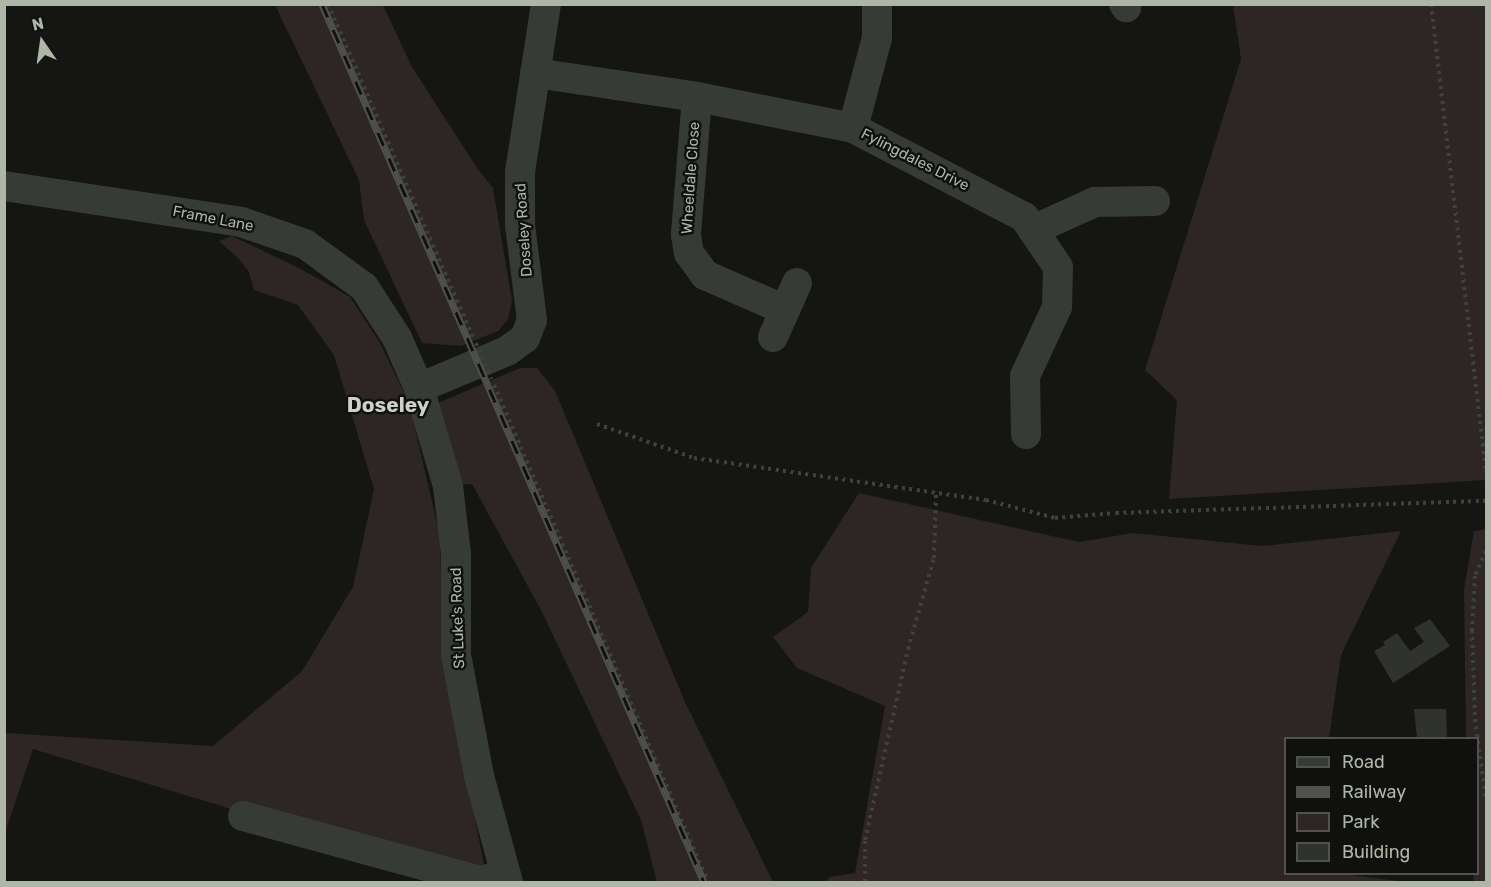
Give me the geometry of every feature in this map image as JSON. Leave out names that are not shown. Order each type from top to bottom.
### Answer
[{"type":"street","name":"Doseley Road","points":[[419,388],[507,351],[525,338],[532,320],[520,225],[520,172],[546,4]]},
{"type":"street","points":[[853,128],[877,38],[877,4]]},
{"type":"street","name":"Fylingdales Drive","points":[[535,72],[697,97],[853,128],[1024,217],[1058,267],[1057,307],[1025,376],[1026,434]]},
{"type":"street","name":"Wheeldale Close","points":[[697,97],[686,235],[689,253],[705,275],[785,310]]},
{"type":"street","name":"Frame Lane","points":[[4,186],[241,222],[305,244],[364,287],[398,338],[419,388]]},
{"type":"street","points":[[1033,230],[1095,201],[1155,201]]},
{"type":"street","points":[[773,337],[797,282]]},
{"type":"street","name":"St Luke's Road","points":[[419,388],[448,486],[456,554],[456,655],[479,776],[507,878]]},
{"type":"street","points":[[243,816],[481,881],[507,878]]},
{"type":"path","points":[[328,4],[708,882]]},
{"type":"path","points":[[1431,4],[1486,470]]},
{"type":"path","points":[[597,424],[694,458],[986,501],[1055,518],[1116,513],[1486,501]]},
{"type":"path","points":[[865,882],[866,840],[908,649],[934,558],[936,495]]},
{"type":"path","points":[[1478,737],[1475,719],[1473,630],[1476,576],[1486,552]]},
{"type":"path","points":[[1479,744],[1486,799]]},
{"type":"green space","points":[[275,5],[383,5],[412,67],[477,168],[493,188],[512,301],[508,319],[498,331],[461,346],[422,343],[364,220],[359,180]]},
{"type":"green space","points":[[1233,5],[1486,5],[1486,480],[1169,499],[1177,400],[1145,370],[1241,59]]},
{"type":"green space","points":[[232,236],[301,269],[350,297],[380,343],[409,403],[440,536],[443,656],[485,870],[287,826],[33,749],[5,833],[5,733],[213,746],[302,671],[353,587],[374,489],[334,355],[298,305],[254,290],[249,272],[238,258],[219,241]]},
{"type":"green space","points":[[520,368],[537,368],[555,391],[685,702],[773,882],[657,882],[641,820],[542,612],[472,484],[459,485],[438,403]]},
{"type":"green space","points":[[859,493],[1079,542],[1133,533],[1262,546],[1401,531],[1341,655],[1329,737],[1284,737],[1284,875],[1350,875],[1407,882],[825,882],[830,877],[855,873],[885,706],[797,668],[773,637],[808,612],[811,568]]},
{"type":"green space","points":[[1486,529],[1486,882],[1474,882],[1473,875],[1479,875],[1479,737],[1466,737],[1464,589],[1474,531]]},
{"type":"building","points":[[1430,619],[1450,646],[1393,683],[1374,651],[1385,645],[1383,642],[1397,633],[1410,651],[1424,642],[1414,628]]},
{"type":"building","points":[[1414,709],[1446,709],[1447,737],[1417,737]]},
{"type":"railway","points":[[322,4],[704,882]]},
{"type":"district","name":"Doseley","points":[[388,405]]}]
